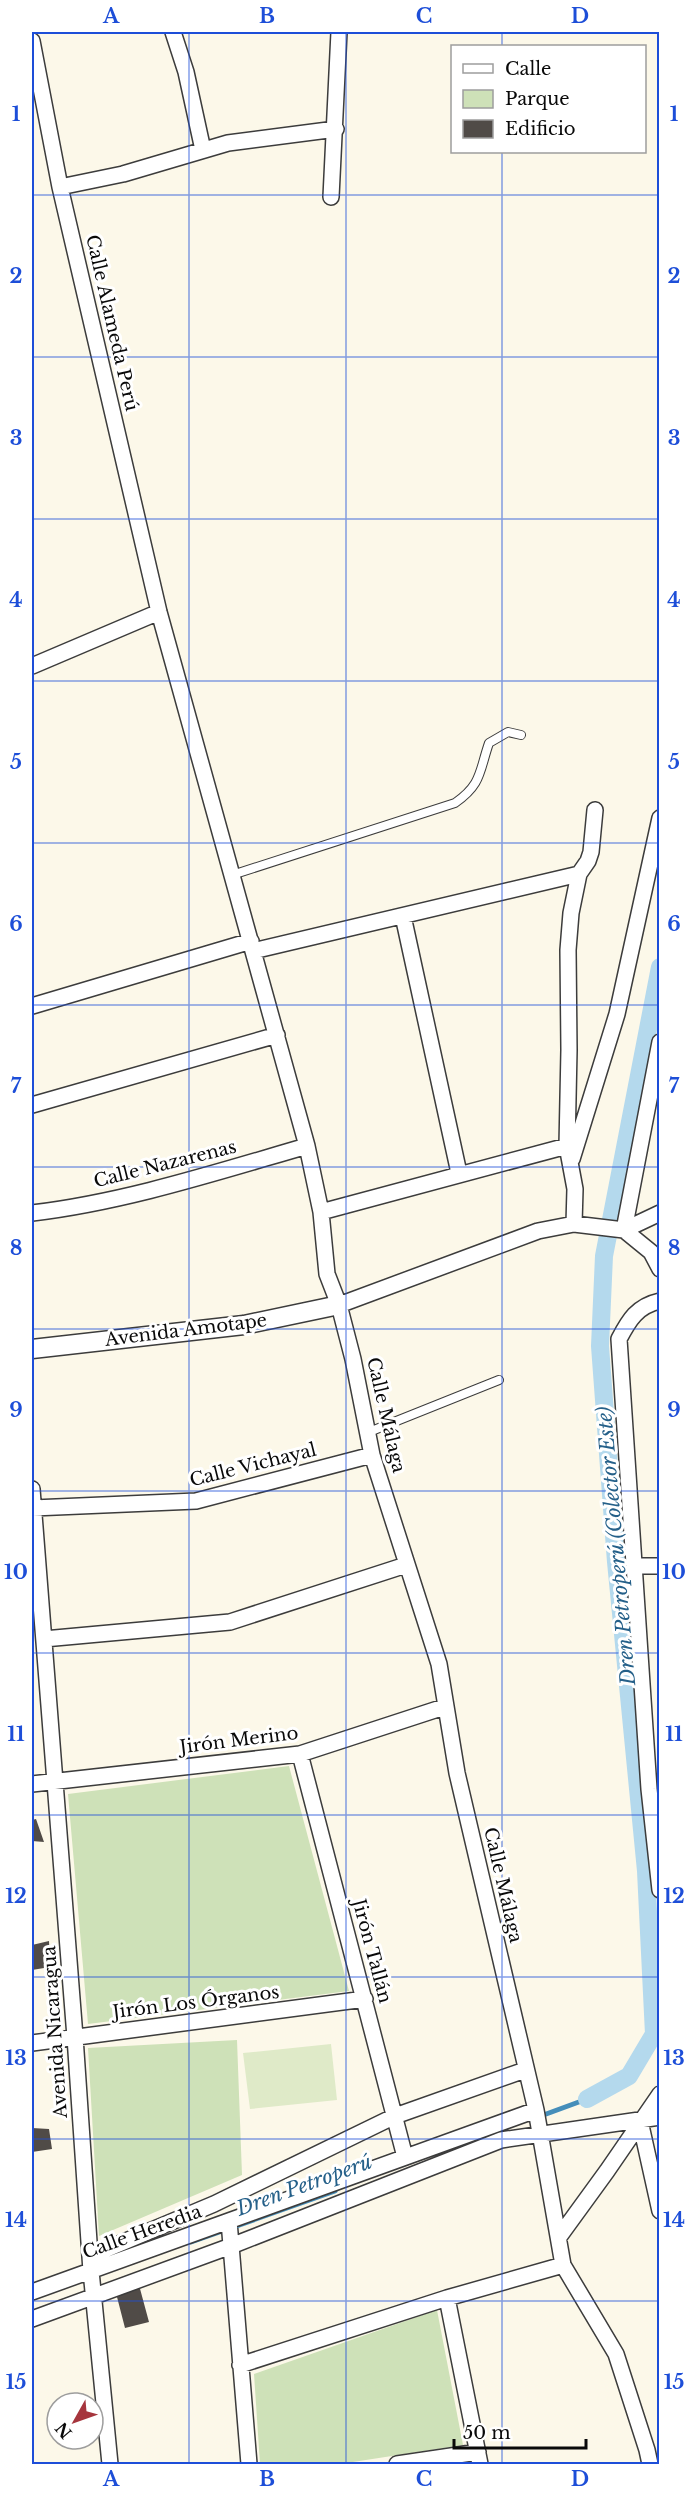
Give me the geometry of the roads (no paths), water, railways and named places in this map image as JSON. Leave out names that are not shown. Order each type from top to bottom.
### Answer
[{"type":"street","points":[[173,32],[186,72],[203,150]]},
{"type":"street","points":[[331,197],[339,32]]},
{"type":"street","name":"Calle Alameda Perú","points":[[32,41],[60,187],[159,612],[252,946]]},
{"type":"street","points":[[60,187],[123,174],[228,143],[336,129]]},
{"type":"street","points":[[32,666],[159,612]]},
{"type":"street","points":[[574,1224],[575,1189],[567,1146],[568,950],[571,913],[579,874],[591,852],[595,810]]},
{"type":"street","points":[[570,1164],[617,1014],[660,818]]},
{"type":"street","points":[[32,1006],[252,946],[403,916],[579,874]]},
{"type":"street","points":[[403,916],[459,1173]]},
{"type":"street","name":"Calle Málaga","points":[[252,946],[307,1146],[321,1212],[327,1274],[339,1305],[369,1432],[372,1455],[439,1664],[444,1707],[457,1773],[536,2110],[563,2265],[616,2354],[650,2464]]},
{"type":"street","points":[[32,1105],[277,1035]]},
{"type":"street","points":[[624,1230],[660,1042]]},
{"type":"street","name":"Calle Nazarenas","points":[[32,1212],[67,1209],[307,1146]]},
{"type":"street","points":[[321,1212],[459,1173],[567,1146]]},
{"type":"street","points":[[624,1230],[660,1213]]},
{"type":"street","points":[[339,1305],[538,1231],[574,1224],[624,1230],[655,1254],[660,1269]]},
{"type":"street","points":[[660,1301],[650,1303],[632,1315],[619,1339],[649,1789],[660,1890]]},
{"type":"street","name":"Avenida Amotape","points":[[32,1349],[244,1325],[339,1305]]},
{"type":"street","name":"Calle Vichayal","points":[[33,1508],[196,1501],[372,1455]]},
{"type":"street","name":"Avenida Nicaragua","points":[[32,1490],[75,2037],[90,2264],[110,2464]]},
{"type":"street","points":[[44,1639],[230,1622],[406,1565]]},
{"type":"street","points":[[634,1566],[660,1566]]},
{"type":"street","name":"Jirón Merino","points":[[32,1784],[300,1754],[444,1707]]},
{"type":"street","name":"Jirón Tallán","points":[[300,1754],[405,2157]]},
{"type":"street","name":"Jirón Los Órganos","points":[[32,2043],[365,1999]]},
{"type":"street","points":[[90,2264],[394,2116],[525,2070]]},
{"type":"street","points":[[559,2237],[660,2094]]},
{"type":"street","name":"Calle Heredia","points":[[32,2292],[90,2264],[229,2221],[536,2110]]},
{"type":"street","points":[[32,2319],[231,2246],[501,2140],[640,2121],[660,2116]]},
{"type":"street","points":[[640,2121],[660,2211]]},
{"type":"street","points":[[229,2221],[249,2464]]},
{"type":"street","points":[[240,2365],[447,2298],[563,2265]]},
{"type":"street","points":[[397,2464],[479,2458],[447,2298]]},
{"type":"lane","points":[[232,875],[454,803],[468,794],[480,778],[489,744],[508,732],[520,735]]},
{"type":"lane","points":[[369,1432],[499,1380]]},
{"type":"waterway","name":"Dren Petroperú (Colector Este)","points":[[587,2099],[629,2076],[654,2034],[646,1871],[616,1562],[600,1346],[604,1256],[660,967]]},
{"type":"waterway","name":"Dren Petroperú","points":[[538,2117],[587,2099]]},
{"type":"waterway","name":"Dren Petroperú","points":[[191,2242],[335,2191]]}]
